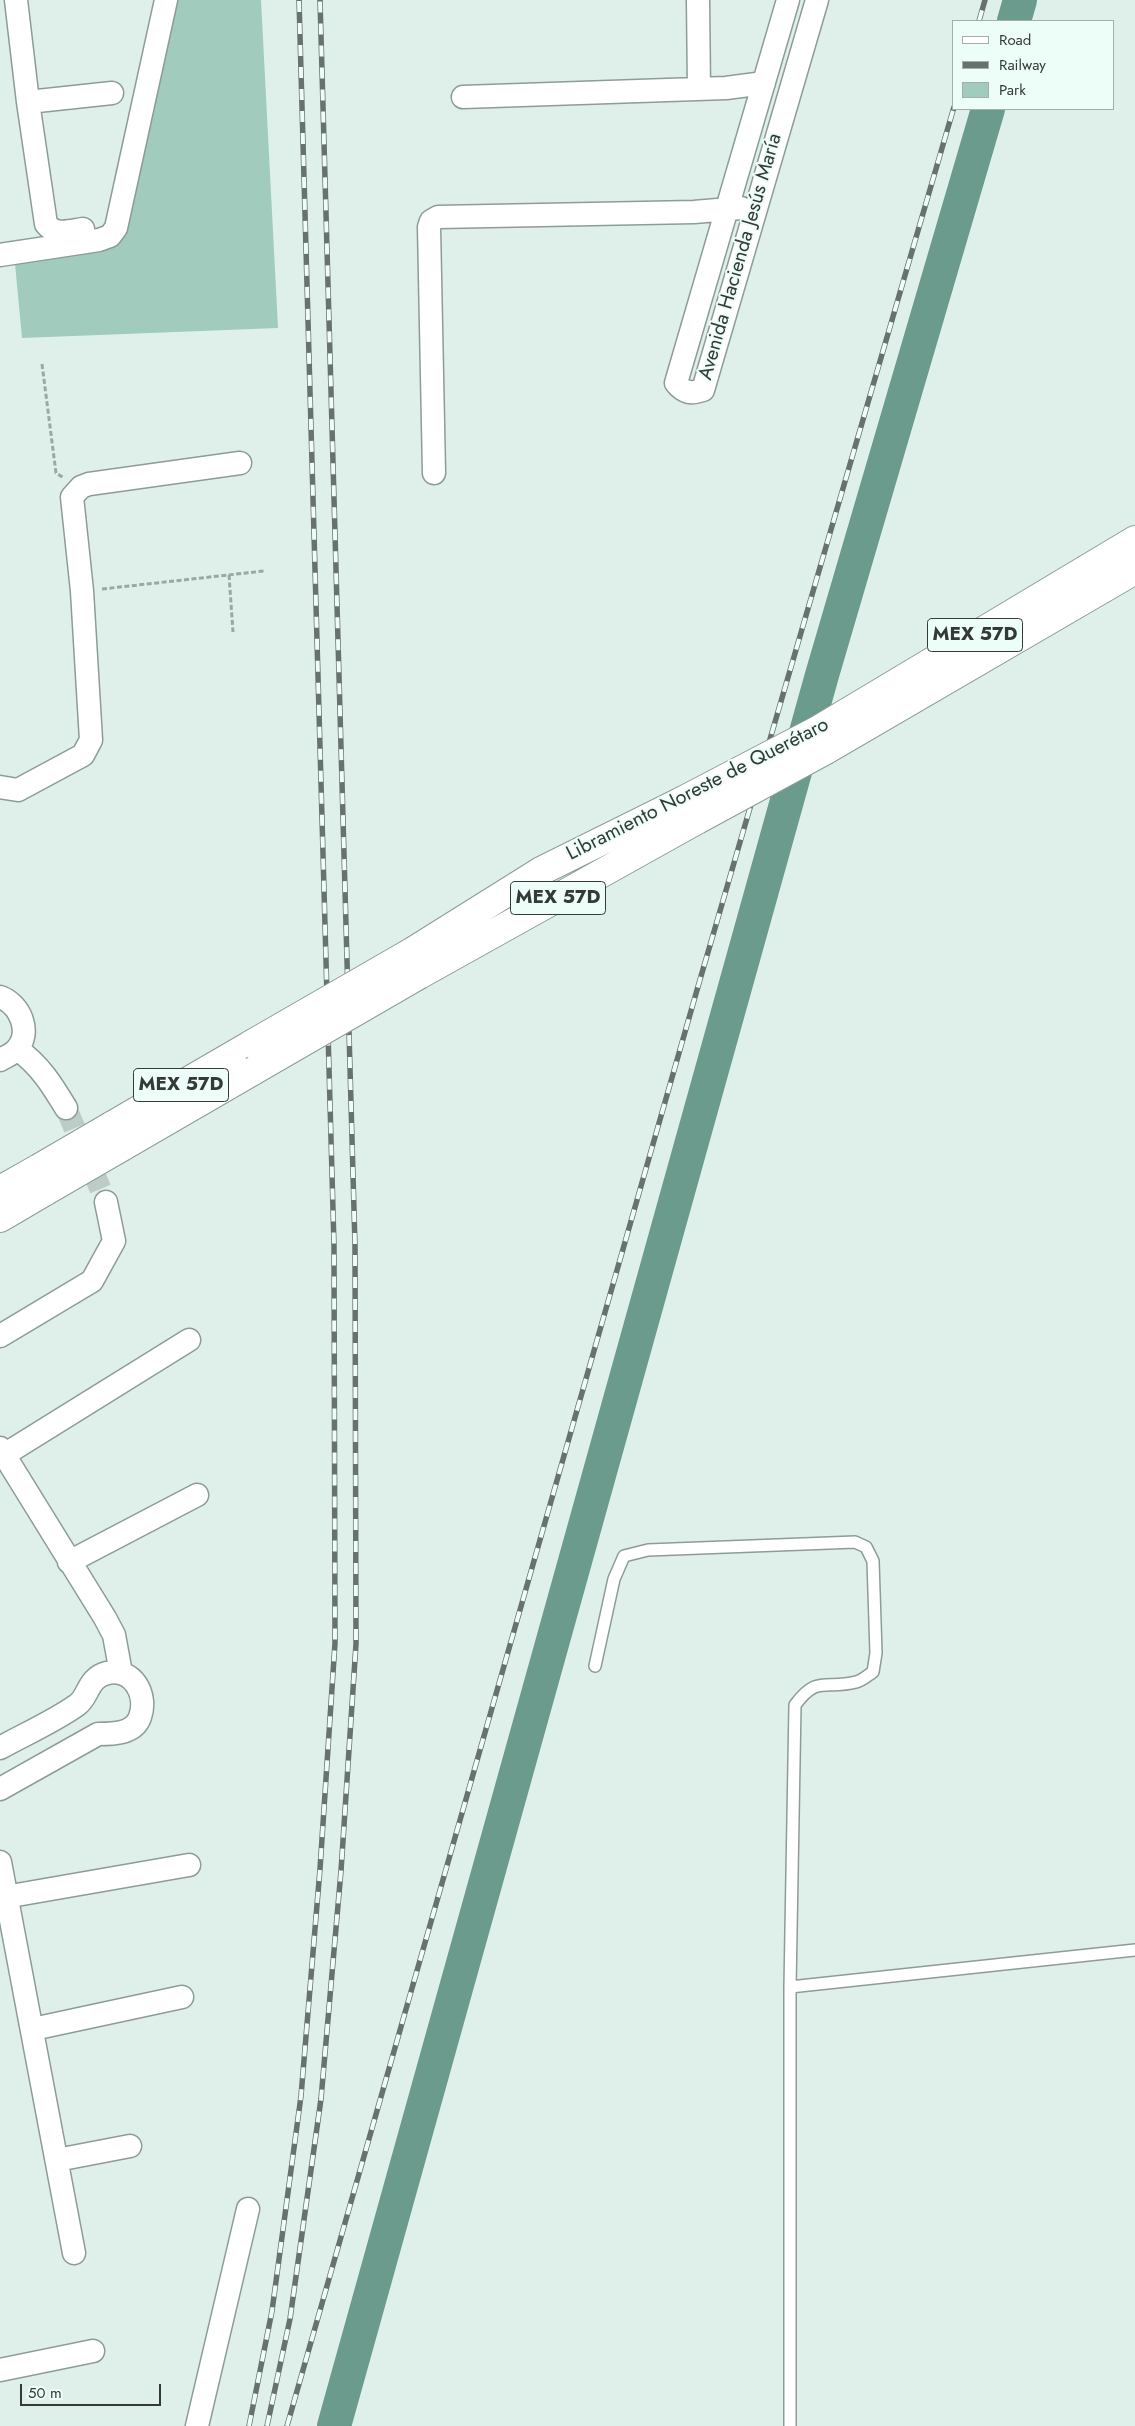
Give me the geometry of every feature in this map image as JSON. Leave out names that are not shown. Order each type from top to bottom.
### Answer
[{"type":"highway","name":"Libramiento Noreste de Querétaro","points":[[821,740],[1135,540]]},
{"type":"highway","name":"Libramiento Noreste de Querétaro","points":[[0,1218],[42,1179],[116,1136],[252,1044],[415,964],[689,811],[1135,570]]},
{"type":"highway","name":"Libramiento Noreste de Querétaro","points":[[116,1136],[253,1071],[415,964]]},
{"type":"highway","name":"Libramiento Noreste de Querétaro","points":[[0,1190],[42,1179]]},
{"type":"street","points":[[16,0],[28,102],[46,224],[50,230],[57,232],[88,228]]},
{"type":"street","points":[[0,255],[99,240],[110,236],[116,228],[166,0]]},
{"type":"street","points":[[698,0],[699,89]]},
{"type":"street","name":"Avenida Hacienda Jesús María","points":[[788,0],[676,383],[682,390],[693,394],[703,390],[817,0]]},
{"type":"street","points":[[463,97],[699,89],[764,83]]},
{"type":"street","points":[[28,102],[112,93]]},
{"type":"street","points":[[434,473],[429,227],[431,221],[438,217],[694,212],[728,208],[755,208]]},
{"type":"street","points":[[0,787],[18,790],[83,755],[91,740],[82,591],[72,497],[81,488],[89,484],[240,463]]},
{"type":"street","points":[[0,997],[16,1008],[22,1020],[23,1033],[8,1055],[32,1059],[44,1072],[66,1108]]},
{"type":"street","points":[[0,1336],[92,1281],[114,1241],[106,1202]]},
{"type":"street","points":[[121,1673],[114,1635],[110,1626],[2,1452],[189,1340]]},
{"type":"street","points":[[69,1562],[197,1496]]},
{"type":"street","points":[[0,1748],[79,1704],[94,1679],[107,1673],[121,1673],[134,1680],[142,1692],[144,1706],[139,1720],[129,1730],[115,1734],[98,1734],[0,1789]]},
{"type":"street","points":[[79,1704],[98,1734]]},
{"type":"street","points":[[0,1862],[5,1898],[33,2029],[74,2253]]},
{"type":"street","points":[[5,1898],[189,1865]]},
{"type":"street","points":[[33,2029],[182,1997]]},
{"type":"street","points":[[57,2160],[130,2146]]},
{"type":"street","points":[[197,2426],[248,2209]]},
{"type":"street","points":[[0,2370],[93,2351]]},
{"type":"lane","points":[[595,1666],[614,1579],[624,1556],[648,1550],[855,1542],[866,1547],[873,1561],[876,1652],[873,1672],[857,1682],[819,1684],[805,1692],[795,1706],[790,1987],[790,2426]]},
{"type":"lane","points":[[790,1987],[1135,1950]]},
{"type":"path","points":[[42,364],[56,473],[81,488]]},
{"type":"path","points":[[82,591],[264,572]]},
{"type":"path","points":[[229,575],[233,632]]},
{"type":"green space","points":[[154,0],[261,0],[278,328],[22,338],[14,253],[106,242]]},
{"type":"waterway","points":[[1014,20],[1020,0]]},
{"type":"waterway","points":[[334,2426],[822,675],[988,110]]},
{"type":"tunnel","points":[[66,1108],[106,1202]]},
{"type":"railway","points":[[249,2426],[272,2311],[301,2096],[320,1869],[335,1643],[334,1245],[299,0]]},
{"type":"railway","points":[[267,2426],[290,2319],[321,2099],[341,1871],[356,1644],[355,1245],[320,0]]},
{"type":"railway","points":[[979,20],[985,0]]},
{"type":"railway","points":[[287,2426],[697,990],[953,110]]}]
